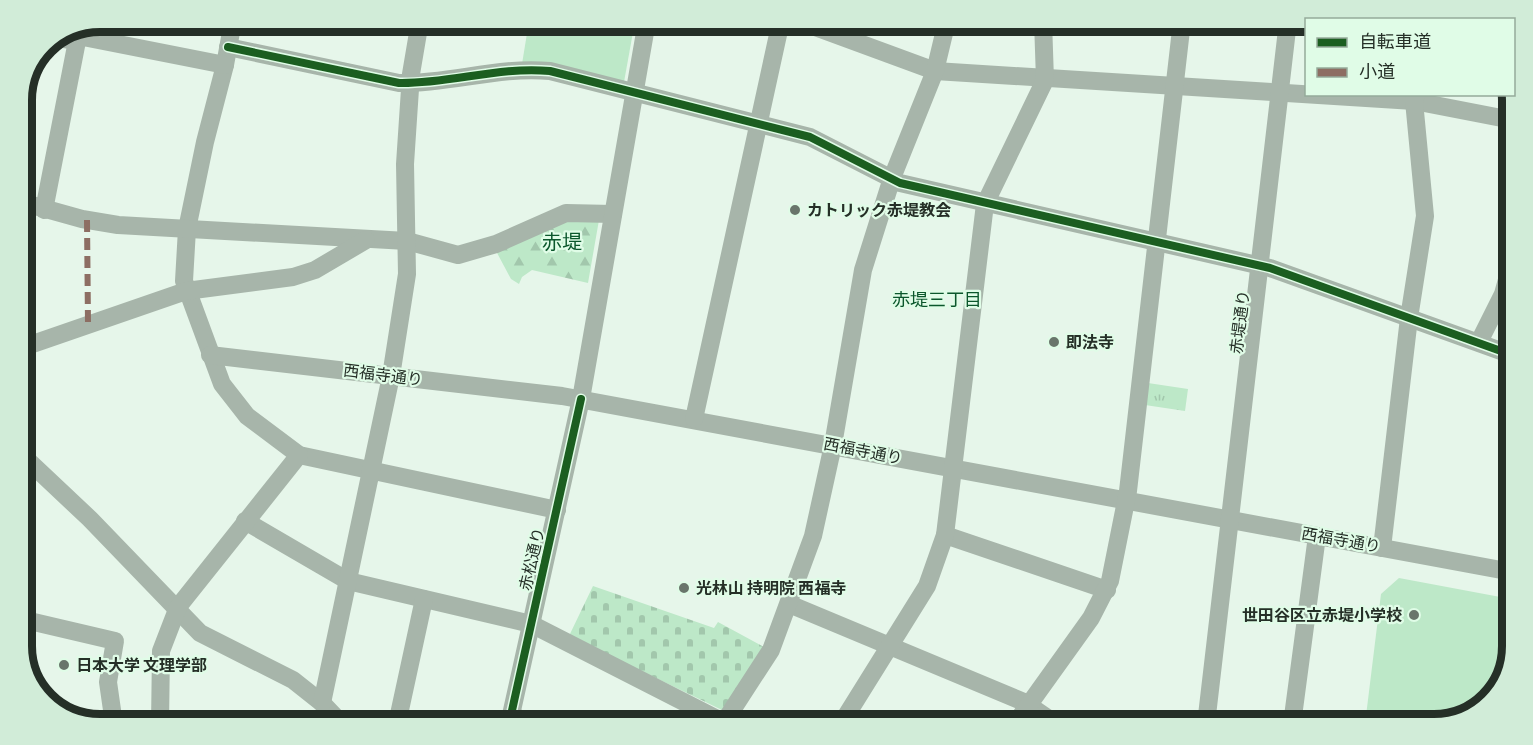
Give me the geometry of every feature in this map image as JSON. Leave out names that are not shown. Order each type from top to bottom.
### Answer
[{"type":"street","points":[[230,32],[227,56],[205,142],[187,229],[183,281],[222,384],[247,416],[299,455],[557,510]]},
{"type":"street","points":[[322,703],[392,376],[407,274],[405,164],[411,84],[418,32]]},
{"type":"street","name":"赤松通り","points":[[511,714],[580,399],[645,32]]},
{"type":"street","points":[[694,419],[779,32]]},
{"type":"street","points":[[829,32],[935,71],[1045,80],[1305,95]]},
{"type":"street","points":[[732,714],[764,665],[813,536],[833,445],[863,270],[892,178],[935,71],[944,32]]},
{"type":"street","points":[[847,714],[927,586],[945,535],[985,204],[1045,80],[1043,32]]},
{"type":"street","points":[[1023,714],[1091,618],[1107,590],[1127,501],[1181,32]]},
{"type":"street","name":"赤堤通り","points":[[1207,714],[1287,32]]},
{"type":"street","points":[[44,210],[81,35],[411,84],[534,69],[550,71],[810,137],[900,183],[1260,267],[1501,351]]},
{"type":"street","points":[[1341,96],[1415,98],[1501,118]]},
{"type":"street","points":[[1382,548],[1409,318],[1425,216],[1415,98]]},
{"type":"street","points":[[32,206],[117,225],[366,240],[407,240],[458,255],[496,244],[566,213],[613,214]]},
{"type":"street","points":[[32,344],[186,291],[293,277],[315,270],[366,240]]},
{"type":"street","points":[[1479,342],[1501,297]]},
{"type":"street","name":"西福寺通り","points":[[210,355],[580,399],[1502,570]]},
{"type":"street","points":[[160,714],[161,651],[178,607],[244,521],[299,455]]},
{"type":"street","points":[[32,465],[178,607],[200,633],[293,680],[332,714]]},
{"type":"street","points":[[244,521],[348,581],[531,624],[706,714]]},
{"type":"street","points":[[945,535],[1107,590]]},
{"type":"street","points":[[1293,714],[1317,536]]},
{"type":"street","points":[[399,714],[424,599]]},
{"type":"street","points":[[789,604],[1030,706],[1042,714]]},
{"type":"street","points":[[32,622],[115,642],[108,682],[113,714]]},
{"type":"green space","points":[[527,32],[633,32],[624,82],[522,64]]},
{"type":"green space","points":[[569,219],[599,220],[588,283],[532,270],[522,277],[519,284],[511,279],[496,251]]},
{"type":"green space","points":[[1148,383],[1188,389],[1185,411],[1145,405]]},
{"type":"green space","points":[[1399,578],[1502,597],[1500,659],[1485,690],[1471,702],[1442,713],[1366,714],[1381,594]]},
{"type":"green space","points":[[593,586],[714,628],[718,622],[764,647],[722,710],[569,636]]},
{"type":"marked path","points":[[87,220],[88,323]]},
{"type":"cycle path","points":[[228,47],[399,83],[437,81],[512,71],[550,71],[810,137],[900,183],[1270,268],[1501,351]]},
{"type":"cycle path","points":[[511,714],[581,399]]},
{"type":"place","name":"カトリック赤堤教会","points":[[795,210]]},
{"type":"place","name":"即法寺","points":[[1054,342]]},
{"type":"place","name":"光林山 持明院 西福寺","points":[[684,588]]},
{"type":"place","name":"世田谷区立赤堤小学校","points":[[1414,615]]},
{"type":"place","name":"日本大学 文理学部","points":[[64,665]]},
{"type":"district","name":"赤堤","points":[[562,242]]},
{"type":"district","name":"赤堤三丁目","points":[[937,300]]}]
